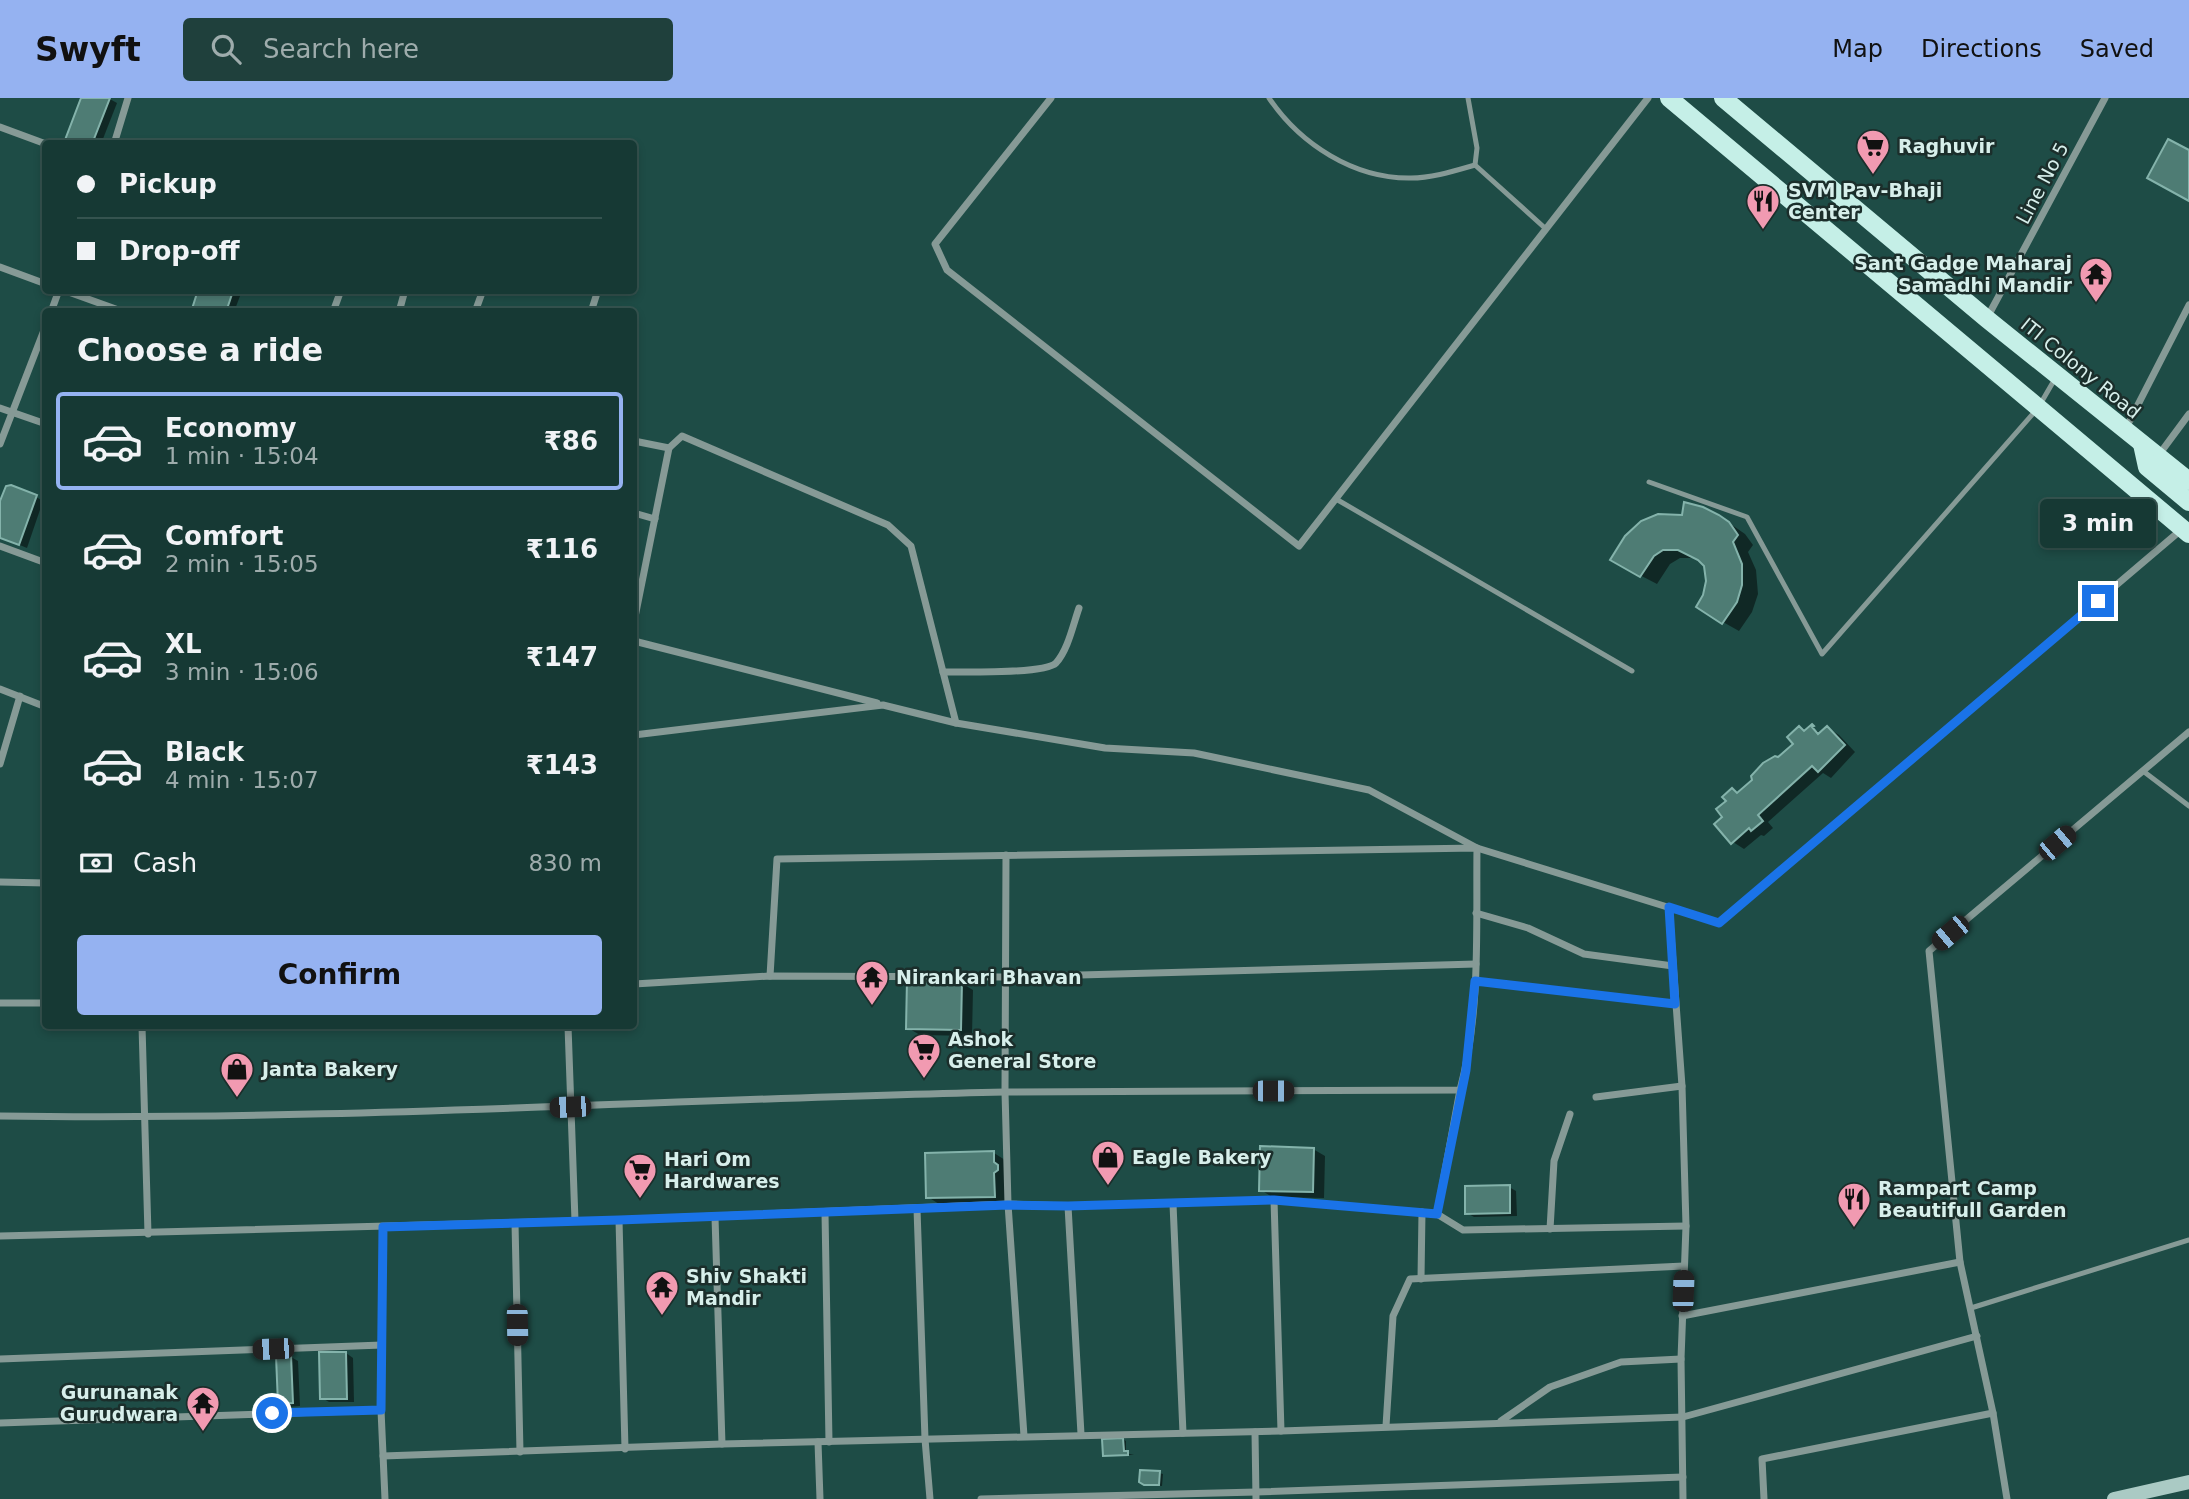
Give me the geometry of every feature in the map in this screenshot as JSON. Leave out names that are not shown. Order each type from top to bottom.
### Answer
[{"type":"main road","points":[[1669,98],[2186,532]]},
{"type":"main road","name":"ITI Colony Road","points":[[1723,98],[1987,319],[2189,481]]},
{"type":"main road","points":[[2142,444],[2147,467],[2189,502]]},
{"type":"street","points":[[115,140],[128,98]]},
{"type":"street","points":[[1051,98],[935,244],[947,270],[1299,546],[1648,98]]},
{"type":"street","name":"Line No 5","points":[[1987,319],[2105,98]]},
{"type":"street","points":[[0,127],[42,143]]},
{"type":"street","points":[[0,267],[42,283]]},
{"type":"street","points":[[72,294],[113,308]]},
{"type":"street","points":[[2124,430],[2189,305]]},
{"type":"street","points":[[0,444],[42,335]]},
{"type":"street","points":[[0,408],[42,423]]},
{"type":"street","points":[[2158,456],[2189,414]]},
{"type":"street","points":[[637,607],[669,449],[682,436],[888,526],[911,546],[956,723]]},
{"type":"street","points":[[637,442],[669,449]]},
{"type":"street","points":[[637,514],[655,519]]},
{"type":"street","points":[[637,642],[956,723],[1105,748],[1194,753],[1369,790],[1477,848],[1719,923],[2186,532]]},
{"type":"street","points":[[0,546],[42,562]]},
{"type":"street","points":[[943,672],[1037,670],[1053,666],[1060,657],[1079,608]]},
{"type":"street","points":[[0,689],[42,705]]},
{"type":"street","points":[[0,764],[20,696]]},
{"type":"street","points":[[637,735],[883,705]]},
{"type":"street","points":[[2007,1499],[1993,1412],[1960,1262],[1929,951],[2189,732]]},
{"type":"street","points":[[770,976],[776,859],[1477,848]]},
{"type":"street","points":[[1437,1214],[1466,1070],[1476,964],[1477,848]]},
{"type":"street","points":[[1006,855],[1004,1093],[1008,1205],[1024,1436]]},
{"type":"street","points":[[0,883],[42,883]]},
{"type":"street","points":[[1669,907],[1682,1086],[1686,1226],[1681,1359],[1683,1499]]},
{"type":"street","points":[[1476,913],[1528,928],[1584,954],[1673,966]]},
{"type":"street","points":[[637,984],[770,976],[1006,977],[1476,964]]},
{"type":"street","points":[[1475,981],[1675,1004]]},
{"type":"street","points":[[0,1003],[42,1003]]},
{"type":"street","points":[[142,1029],[148,1234]]},
{"type":"street","points":[[568,1029],[575,1221]]},
{"type":"street","points":[[1596,1097],[1682,1086]]},
{"type":"street","points":[[0,1116],[146,1118],[1004,1093],[1460,1090]]},
{"type":"street","points":[[1550,1229],[1555,1161],[1570,1114]]},
{"type":"street","points":[[0,1236],[619,1220],[1008,1205],[1068,1206],[1274,1200],[1437,1214],[1463,1230],[1686,1226]]},
{"type":"street","points":[[1274,1200],[1281,1431]]},
{"type":"street","points":[[1173,1204],[1183,1433]]},
{"type":"street","points":[[1068,1206],[1081,1434]]},
{"type":"street","points":[[918,1209],[925,1439],[930,1499]]},
{"type":"street","points":[[1421,1279],[1422,1212]]},
{"type":"street","points":[[825,1213],[829,1442]]},
{"type":"street","points":[[715,1217],[722,1444]]},
{"type":"street","points":[[619,1220],[625,1448]]},
{"type":"street","points":[[515,1223],[520,1452]]},
{"type":"street","points":[[383,1227],[381,1410],[385,1499]]},
{"type":"street","points":[[1682,1315],[1960,1262]]},
{"type":"street","points":[[1387,1426],[1393,1316],[1410,1279],[1684,1266]]},
{"type":"street","points":[[383,1456],[1081,1434],[1255,1432],[1683,1417],[1977,1336]]},
{"type":"street","points":[[0,1359],[382,1345]]},
{"type":"street","points":[[1499,1423],[1549,1387],[1561,1382],[1621,1362],[1681,1359]]},
{"type":"street","points":[[0,1423],[381,1410]]},
{"type":"street","points":[[1764,1499],[1762,1459],[1993,1412]]},
{"type":"street","points":[[1255,1432],[1256,1496]]},
{"type":"street","points":[[818,1442],[820,1499]]},
{"type":"street","points":[[981,1499],[1256,1496],[1683,1477]]},
{"type":"street","points":[[2114,1499],[2189,1482]]},
{"type":"lane","points":[[1269,98],[1293,127],[1321,150],[1340,162],[1376,176],[1412,178],[1447,173],[1475,165]]},
{"type":"lane","points":[[1468,98],[1477,148],[1475,165]]},
{"type":"lane","points":[[1475,165],[1546,229]]},
{"type":"lane","points":[[1649,482],[1747,517],[1822,653],[2038,408],[2057,375]]},
{"type":"lane","points":[[1336,499],[1632,671]]},
{"type":"lane","points":[[2143,771],[2189,806]]},
{"type":"lane","points":[[1971,1308],[2189,1240]]},
{"type":"building","points":[[81,98],[110,98],[94,140],[65,140]]},
{"type":"building","points":[[2168,139],[2189,150],[2189,201],[2147,178]]},
{"type":"building","points":[[197,294],[232,294],[227,308],[192,308]]},
{"type":"building","points":[[11,485],[37,495],[19,545],[0,538],[0,501],[6,486]]},
{"type":"building","points":[[1684,502],[1719,515],[1729,522],[1738,535],[1733,542],[1742,564],[1742,585],[1737,602],[1722,624],[1696,607],[1703,595],[1706,581],[1704,566],[1698,560],[1678,550],[1663,550],[1654,556],[1640,577],[1610,560],[1625,536],[1641,521],[1658,514],[1682,515]]},
{"type":"building","points":[[1812,724],[1818,734],[1827,726],[1845,745],[1818,772],[1812,766],[1758,815],[1763,821],[1751,831],[1749,828],[1731,844],[1714,824],[1722,817],[1716,809],[1726,801],[1722,797],[1732,788],[1737,793],[1752,780],[1751,776],[1763,763],[1778,757],[1793,744],[1787,737],[1799,726],[1804,731]]},
{"type":"building","points":[[907,979],[929,979],[929,983],[939,983],[939,980],[962,981],[961,1030],[906,1029]]},
{"type":"building","points":[[1260,1146],[1314,1148],[1313,1192],[1259,1191]]},
{"type":"building","points":[[994,1151],[994,1162],[998,1165],[998,1170],[994,1173],[995,1197],[926,1198],[925,1153]]},
{"type":"building","points":[[1510,1185],[1510,1213],[1465,1214],[1465,1186]]},
{"type":"building","points":[[319,1352],[346,1352],[347,1399],[320,1399]]},
{"type":"building","points":[[291,1355],[293,1403],[278,1404],[276,1356]]},
{"type":"building","points":[[1123,1438],[1124,1451],[1128,1451],[1128,1455],[1103,1456],[1102,1439]]},
{"type":"building","points":[[1140,1470],[1160,1471],[1159,1485],[1144,1485],[1139,1482]]},
{"type":"place","name":"Raghuvir","points":[[1873,176]]},
{"type":"place","name":"SVM Pav-Bhaji Center","points":[[1763,231]]},
{"type":"place","name":"Sant Gadge Maharaj Samadhi Mandir","points":[[2096,304]]},
{"type":"place","name":"Nirankari Bhavan","points":[[872,1007]]},
{"type":"place","name":"Ashok General Store","points":[[924,1080]]},
{"type":"place","name":"Janta Bakery","points":[[237,1099]]},
{"type":"place","name":"Eagle Bakery","points":[[1108,1187]]},
{"type":"place","name":"Hari Om Hardwares","points":[[640,1200]]},
{"type":"place","name":"Rampart Camp Beautifull Garden","points":[[1854,1229]]},
{"type":"place","name":"Shiv Shakti Mandir","points":[[662,1317]]},
{"type":"place","name":"Gurunanak Gurudwara","points":[[203,1433]]},
{"type":"route","points":[[272,1413],[381,1410],[383,1227],[1008,1205],[1068,1206],[1274,1200],[1437,1214],[1466,1070],[1475,981],[1675,1004],[1669,907],[1719,923],[2098,601]]}]
